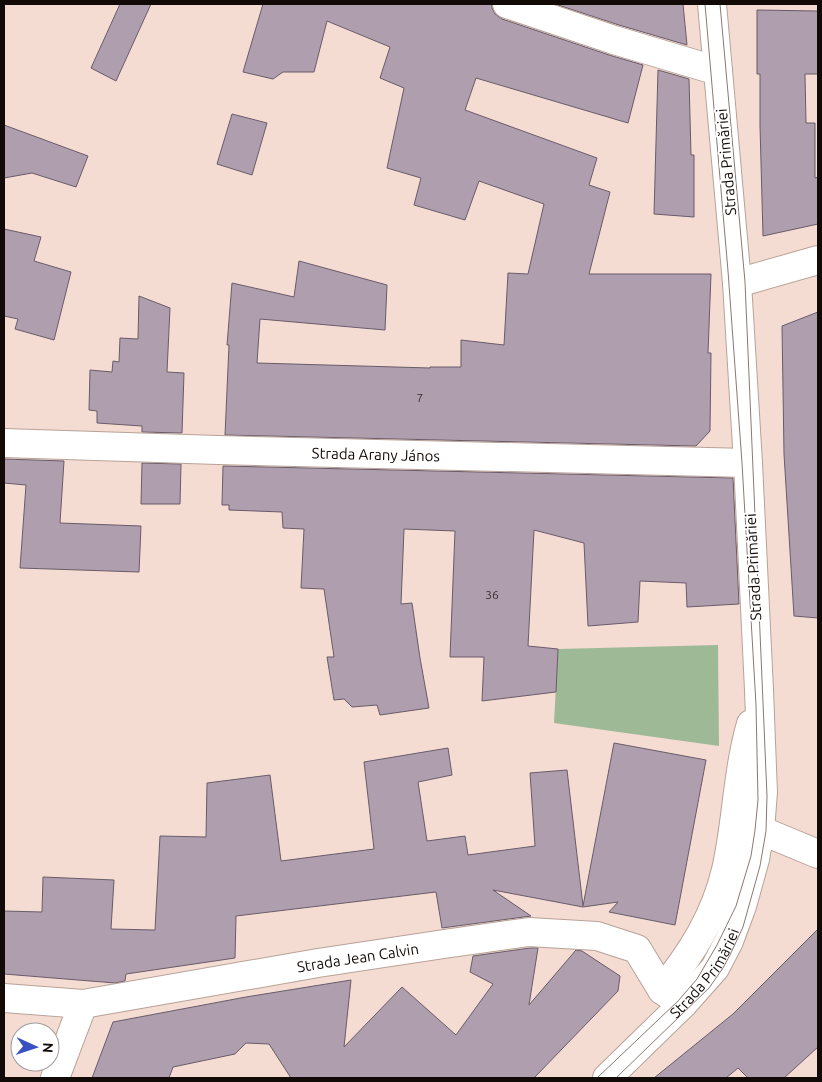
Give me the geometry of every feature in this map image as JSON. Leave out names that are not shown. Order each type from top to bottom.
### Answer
[{"type":"street","points":[[507,4],[614,40],[718,71]]},
{"type":"street","name":"Strada Primăriei","points":[[607,1078],[672,997],[715,968],[729,941],[742,906],[756,859],[760,830],[763,792],[760,690],[748,463],[737,283],[712,4]]},
{"type":"street","points":[[737,283],[818,260]]},
{"type":"street","name":"Strada Arany János","points":[[4,443],[748,463]]},
{"type":"street","points":[[672,997],[681,966],[699,938],[711,914],[726,870],[745,746],[760,690]]},
{"type":"street","points":[[760,830],[818,854]]},
{"type":"street","name":"Strada Jean Calvin","points":[[4,998],[83,1004],[318,963],[529,932],[597,936],[637,949],[672,997]]},
{"type":"street","points":[[55,1078],[83,1004]]},
{"type":"green space","points":[[718,645],[719,746],[554,723],[558,649]]},
{"type":"building","points":[[120,4],[151,4],[116,81],[91,68]]},
{"type":"building","points":[[263,4],[492,4],[495,14],[502,19],[643,65],[628,123],[476,78],[465,110],[597,158],[589,185],[610,192],[589,274],[711,274],[708,353],[711,353],[710,431],[696,446],[225,435],[229,345],[227,345],[232,283],[294,297],[299,261],[387,285],[385,330],[260,319],[257,363],[430,368],[461,367],[461,340],[504,345],[508,273],[528,274],[544,204],[479,181],[465,220],[414,205],[421,178],[387,168],[404,88],[380,78],[390,47],[327,21],[314,72],[283,72],[273,79],[243,72]]},
{"type":"building","points":[[555,4],[683,4],[687,45],[619,25]]},
{"type":"building","points":[[757,10],[818,11],[818,74],[805,74],[806,123],[815,123],[815,178],[818,177],[818,224],[763,236],[760,74],[757,74]]},
{"type":"building","points":[[658,70],[689,79],[691,155],[694,155],[694,217],[654,214]]},
{"type":"building","points":[[232,114],[267,123],[252,175],[217,164]]},
{"type":"building","points":[[4,125],[88,156],[76,187],[32,173],[4,178]]},
{"type":"building","points":[[4,229],[41,237],[34,261],[71,272],[54,340],[15,329],[18,319],[4,316]]},
{"type":"building","points":[[139,296],[170,308],[167,372],[184,373],[182,433],[142,432],[142,426],[97,423],[97,411],[89,410],[90,370],[112,372],[113,361],[119,362],[120,338],[138,339]]},
{"type":"building","points":[[818,312],[818,618],[794,616],[784,454],[782,326]]},
{"type":"building","points":[[4,459],[64,461],[60,523],[141,526],[139,572],[20,568],[26,485],[4,483]]},
{"type":"building","points":[[142,463],[181,464],[180,504],[141,504]]},
{"type":"building","points":[[223,466],[733,478],[739,604],[687,607],[686,583],[640,581],[638,622],[588,626],[584,543],[534,530],[528,646],[558,649],[556,692],[482,701],[484,657],[450,657],[455,531],[404,529],[401,604],[412,603],[429,708],[380,715],[377,705],[352,707],[344,699],[334,700],[327,657],[334,657],[324,589],[301,588],[304,529],[283,528],[282,512],[229,510],[229,505],[222,505]]},
{"type":"building","points":[[614,743],[706,760],[675,925],[609,912],[618,902],[583,907],[493,890],[531,916],[442,928],[436,892],[236,916],[235,958],[126,974],[125,981],[115,983],[4,974],[4,911],[42,912],[43,877],[114,880],[111,929],[155,930],[160,836],[206,837],[207,783],[270,775],[281,861],[374,849],[364,762],[448,748],[452,775],[418,782],[427,841],[465,836],[468,855],[535,846],[530,773],[567,770],[583,906]]},
{"type":"building","points":[[818,929],[818,1047],[784,1078],[748,1078],[738,1068],[726,1078],[654,1078],[733,1014]]},
{"type":"building","points":[[538,948],[529,1005],[576,950],[582,951],[620,976],[618,991],[534,1078],[291,1078],[269,1044],[246,1043],[235,1054],[173,1067],[169,1078],[92,1078],[113,1022],[246,997],[351,980],[344,1047],[402,987],[456,1035],[493,984],[470,972],[473,956]]},
{"type":"tram line","points":[[597,1078],[678,1001],[697,979],[717,945],[736,906],[751,856],[755,830],[758,800],[756,705],[742,463],[705,4]]},
{"type":"tram line","points":[[616,1078],[709,988],[723,968],[743,927],[760,866],[766,831],[767,796],[745,282],[720,4]]}]
